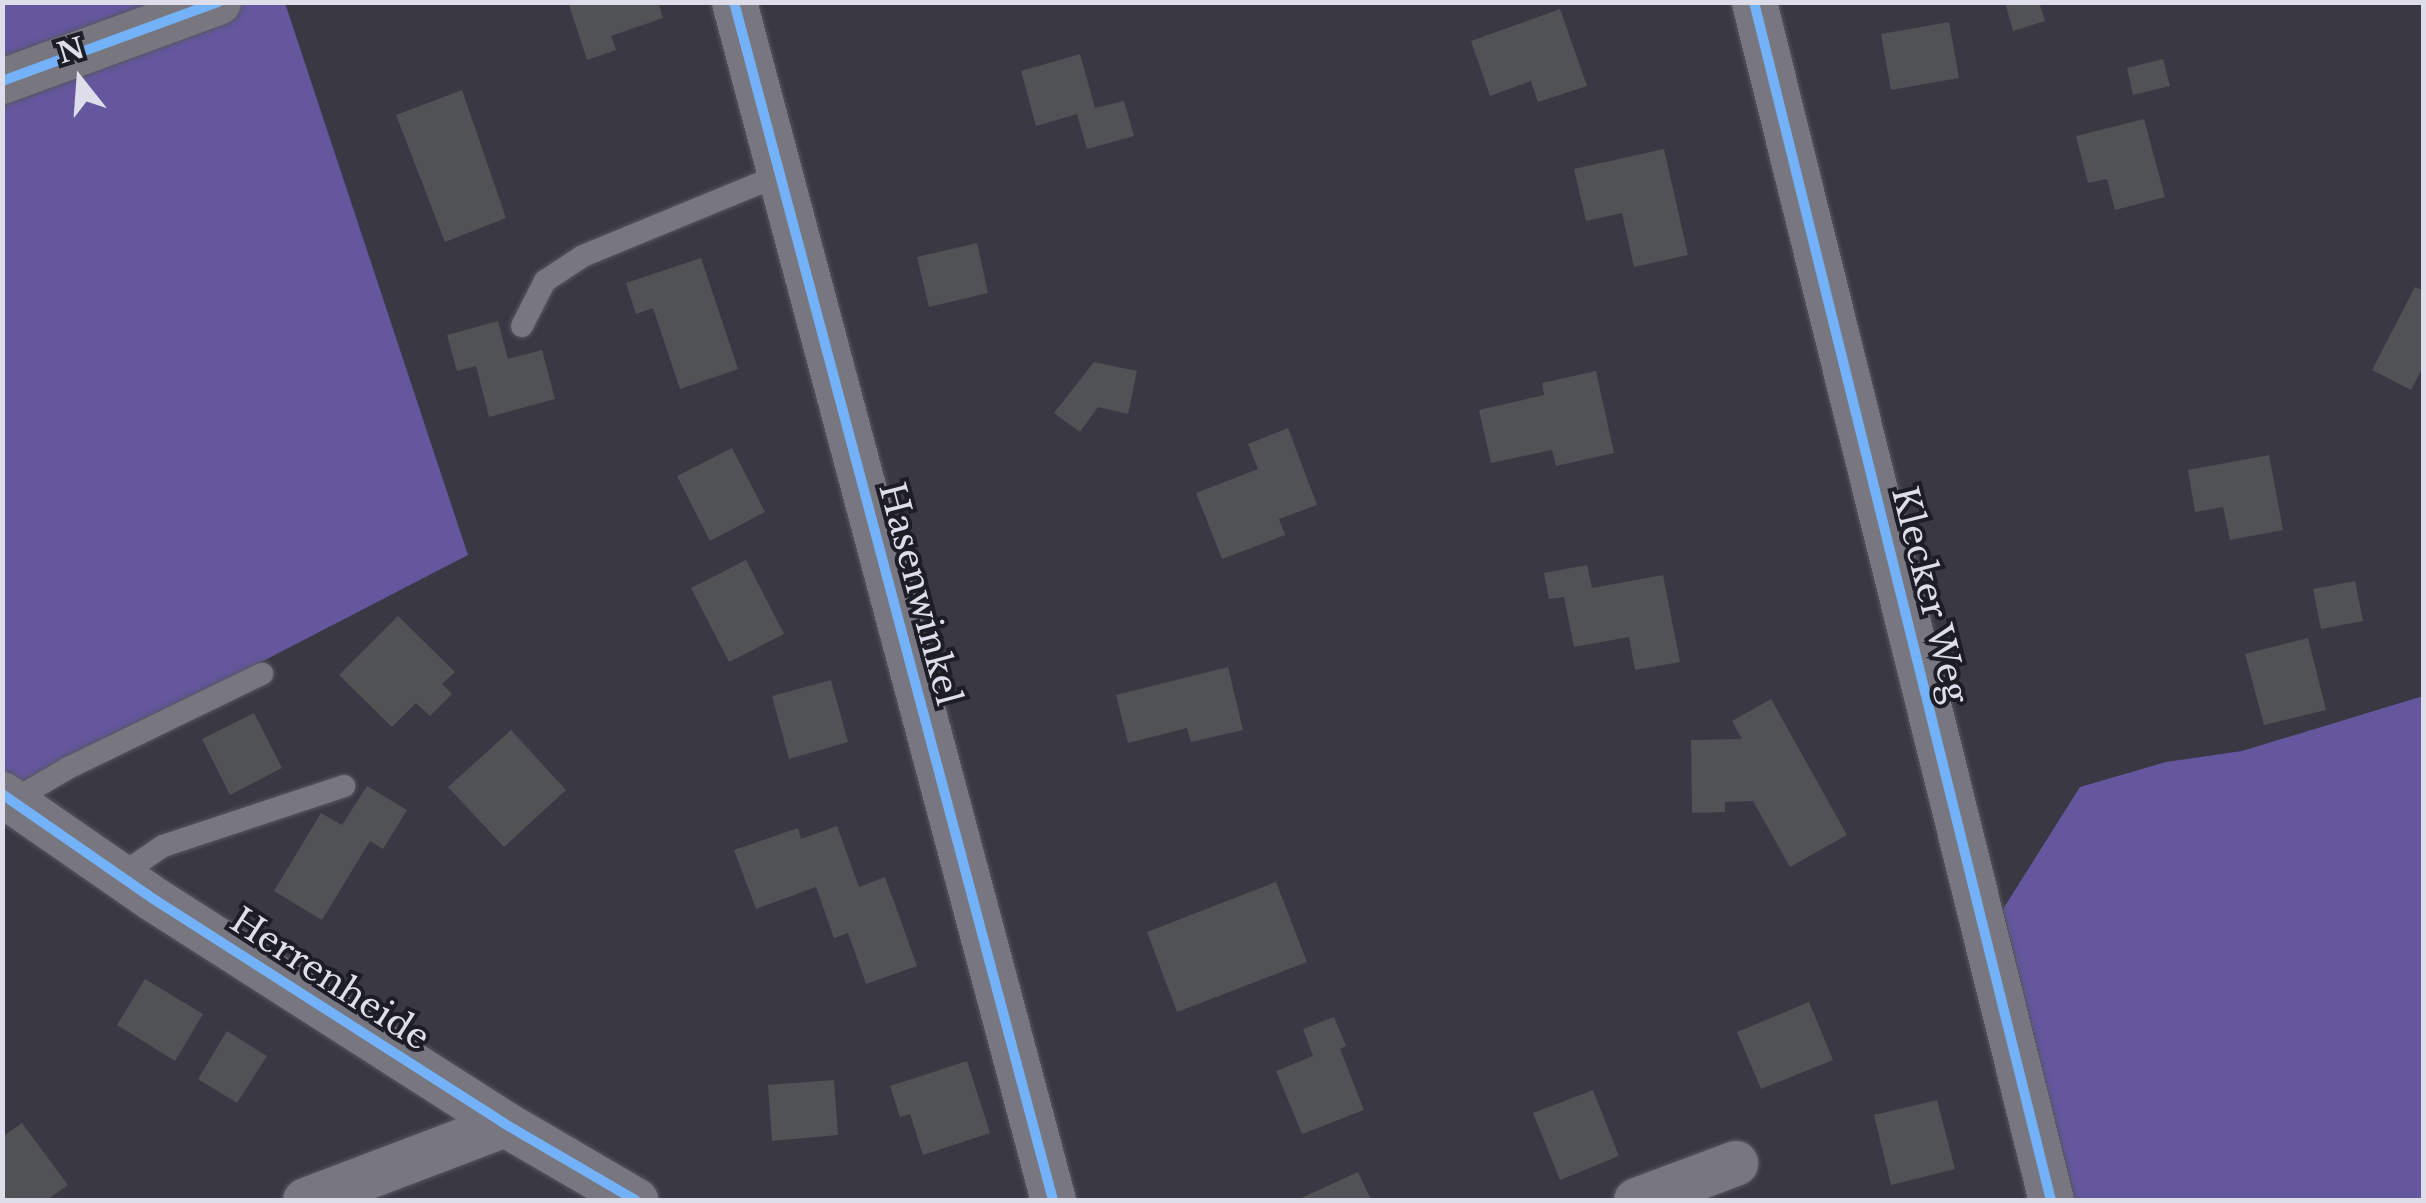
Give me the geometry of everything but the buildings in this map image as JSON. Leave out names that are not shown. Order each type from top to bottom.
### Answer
[{"type":"street","points":[[2,81],[218,2]]},
{"type":"street","name":"Hasenwinkel","points":[[734,2],[1053,1200]]},
{"type":"street","name":"Klecker Weg","points":[[1754,2],[2051,1200]]},
{"type":"street","name":"Herrenheide","points":[[7,797],[119,876],[505,1124],[635,1200]]},
{"type":"street","points":[[305,1200],[505,1124]]},
{"type":"street","points":[[1636,1200],[1735,1163]]},
{"type":"lane","points":[[522,326],[545,281],[583,256],[780,175]]},
{"type":"lane","points":[[7,797],[262,674]]},
{"type":"lane","points":[[119,876],[164,846],[344,786]]},
{"type":"shaded area","points":[[3,3],[285,3],[468,555],[4,795]]},
{"type":"shaded area","points":[[2423,696],[2423,1200],[2074,1200],[2003,909],[2080,787],[2166,762],[2242,751]]},
{"type":"cycle path","points":[[2,81],[218,2]]},
{"type":"cycle path","points":[[734,2],[1053,1200]]},
{"type":"cycle path","points":[[1754,2],[2051,1200]]},
{"type":"cycle path","points":[[2,794],[152,898],[505,1124],[635,1200]]}]
